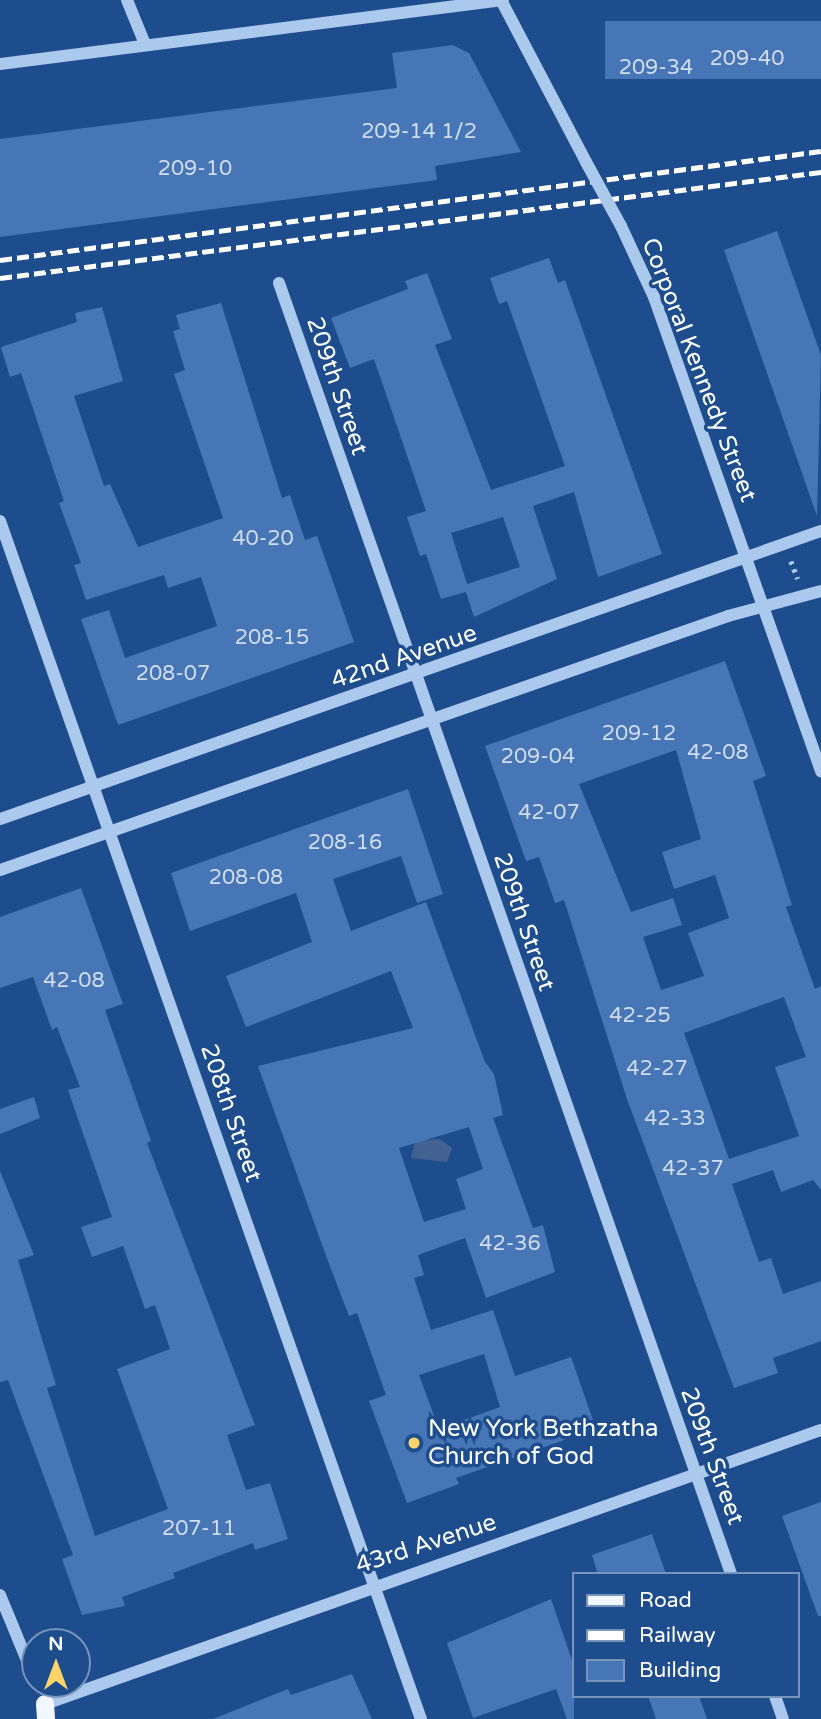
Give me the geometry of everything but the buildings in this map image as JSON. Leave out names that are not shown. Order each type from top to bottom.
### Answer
[{"type":"street","points":[[127,0],[145,44]]},
{"type":"street","points":[[0,64],[502,0]]},
{"type":"street","name":"Corporal Kennedy Street","points":[[502,0],[621,226],[654,298],[821,771]]},
{"type":"street","name":"209th Street","points":[[279,283],[730,1572]]},
{"type":"street","name":"208th Street","points":[[0,521],[421,1719]]},
{"type":"street","name":"42nd Avenue","points":[[0,820],[821,531]]},
{"type":"street","points":[[0,870],[763,606],[821,592]]},
{"type":"street","name":"43rd Avenue","points":[[47,1714],[373,1584],[696,1477],[821,1430]]},
{"type":"street","points":[[0,1595],[21,1646]]},
{"type":"street","points":[[776,1698],[783,1719]]},
{"type":"path","points":[[789,554],[798,580]]},
{"type":"water","points":[[440,1139],[452,1148],[447,1162],[411,1158],[415,1141]]},
{"type":"railway","points":[[0,260],[821,151]]},
{"type":"railway","points":[[0,278],[821,172]]},
{"type":"place","name":"New York Bethzatha Church of God","points":[[414,1443]]}]
